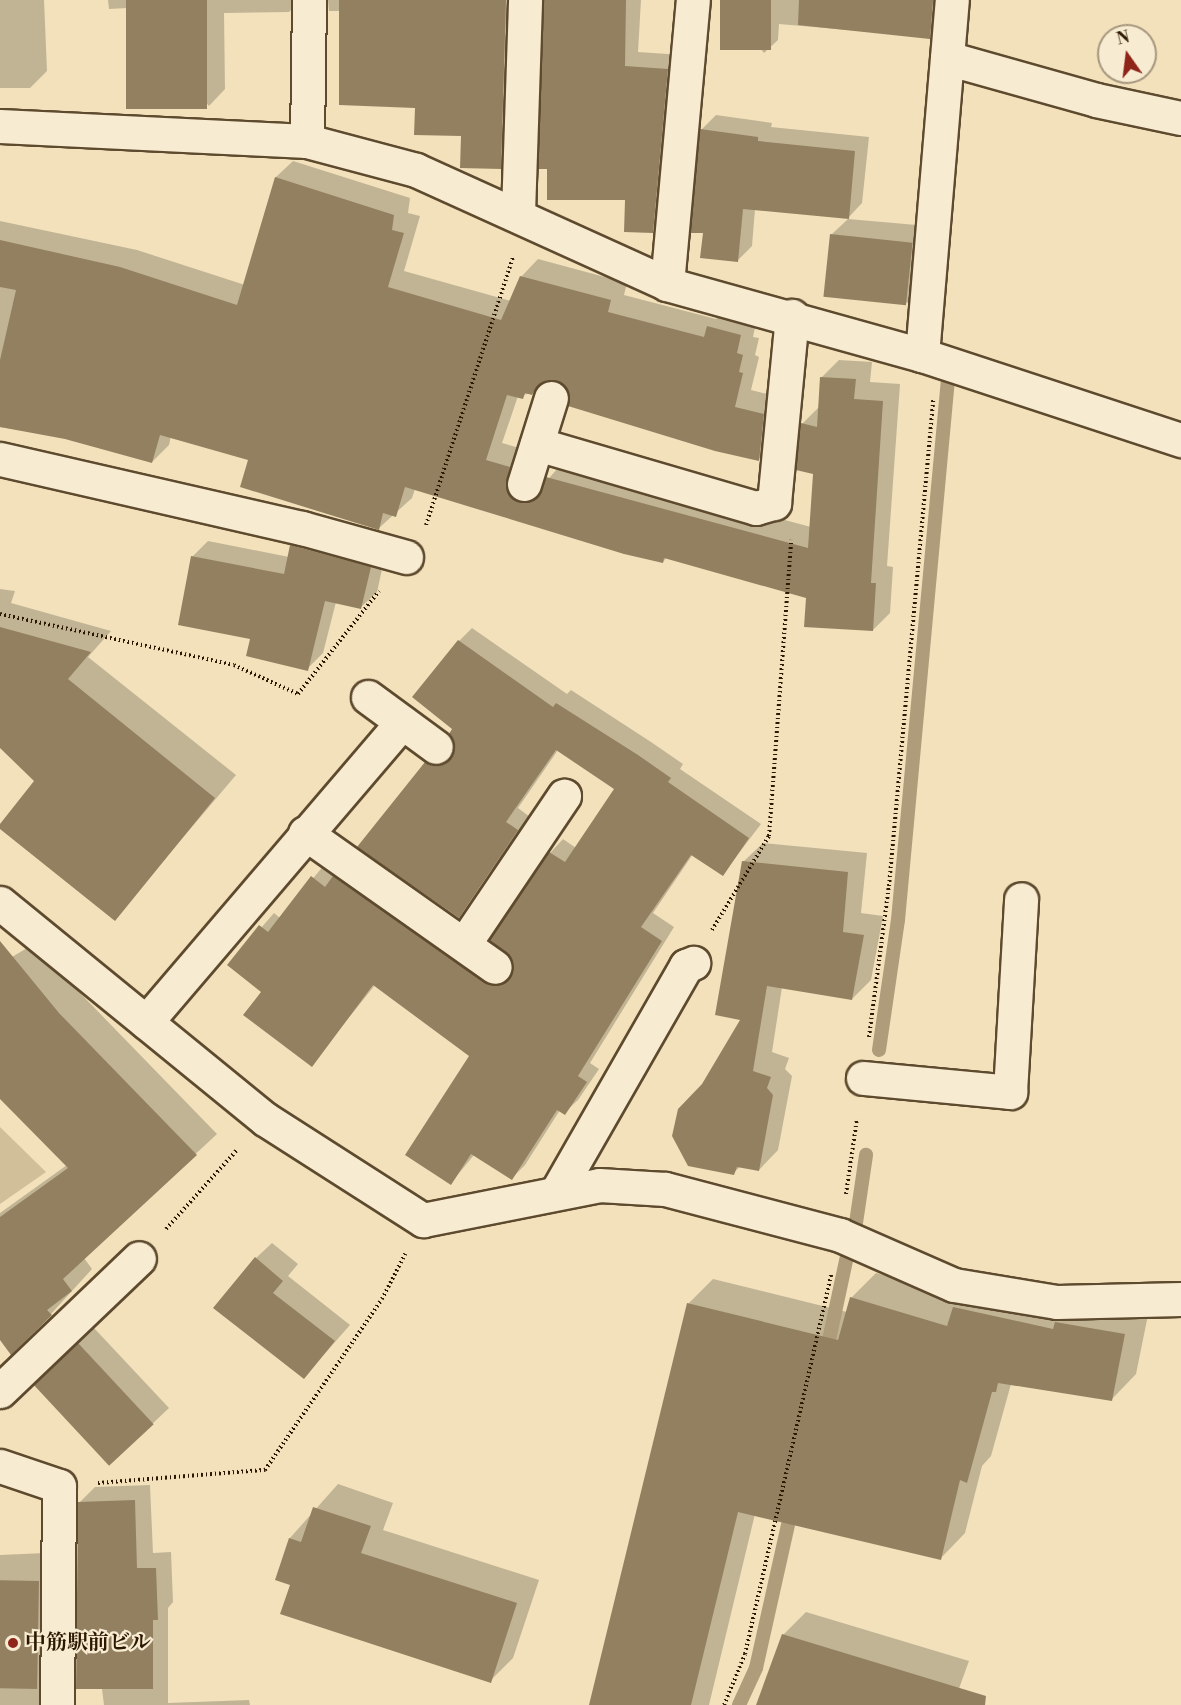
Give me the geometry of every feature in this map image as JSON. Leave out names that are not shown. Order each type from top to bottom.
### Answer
[{"type":"street","points":[[307,141],[309,0]]},
{"type":"street","points":[[518,213],[525,0]]},
{"type":"street","points":[[667,284],[693,0]]},
{"type":"street","points":[[929,357],[952,0]]},
{"type":"street","points":[[947,58],[1096,100],[1181,118]]},
{"type":"street","points":[[0,126],[307,141],[417,170],[518,213],[667,284],[792,316],[929,357],[1181,440]]},
{"type":"street","points":[[537,444],[756,508],[774,503],[792,316]]},
{"type":"street","points":[[524,484],[551,398]]},
{"type":"street","points":[[0,459],[302,528],[406,557]]},
{"type":"street","points":[[368,697],[435,747]]},
{"type":"street","points":[[146,1022],[402,722]]},
{"type":"street","points":[[464,945],[564,796]]},
{"type":"street","points":[[305,833],[495,967]]},
{"type":"street","points":[[863,1078],[1010,1092],[1021,900]]},
{"type":"street","points":[[0,903],[265,1119],[423,1220],[599,1185],[665,1189],[840,1235],[954,1285],[1057,1302],[1181,1299]]},
{"type":"street","points":[[556,1193],[686,966],[693,963]]},
{"type":"street","points":[[0,1391],[139,1258]]},
{"type":"street","points":[[0,1466],[59,1486],[57,1705]]},
{"type":"path","points":[[724,1705],[745,1654],[840,1235],[889,886],[929,357]]},
{"type":"path","points":[[693,963],[769,836],[791,532]]},
{"type":"path","points":[[0,614],[159,649]]},
{"type":"path","points":[[139,1258],[265,1119]]},
{"type":"path","points":[[59,1486],[265,1470],[382,1299],[423,1220]]},
{"type":"shaded area","points":[[0,1127],[46,1172],[0,1204]]},
{"type":"building","points":[[126,0],[207,0],[207,109],[126,109]]},
{"type":"building","points":[[339,0],[506,0],[501,169],[460,168],[461,136],[414,135],[415,108],[339,105]]},
{"type":"building","points":[[544,0],[626,0],[625,66],[668,69],[653,233],[624,232],[625,200],[547,200],[547,169],[538,169]]},
{"type":"building","points":[[720,0],[771,0],[771,50],[720,50]]},
{"type":"building","points":[[799,0],[933,0],[930,39],[798,25]]},
{"type":"building","points":[[700,129],[758,137],[758,141],[855,151],[849,219],[743,209],[738,262],[700,258],[703,233],[690,233]]},
{"type":"building","points":[[275,177],[394,215],[392,230],[404,233],[388,287],[501,320],[520,276],[611,300],[608,312],[704,337],[707,326],[741,335],[737,353],[743,355],[739,372],[743,373],[735,407],[764,414],[759,461],[715,451],[568,406],[565,386],[548,380],[538,385],[532,395],[525,393],[523,399],[507,395],[486,460],[510,467],[506,489],[518,502],[536,498],[546,477],[808,548],[813,474],[796,470],[801,423],[817,427],[820,377],[856,379],[854,399],[883,401],[871,583],[876,583],[873,631],[804,627],[806,598],[664,558],[663,563],[624,554],[405,487],[396,517],[383,513],[379,530],[240,487],[248,460],[160,435],[152,463],[65,439],[0,427],[0,360],[16,290],[0,287],[0,240],[120,267],[237,305]]},
{"type":"building","points":[[830,234],[913,243],[906,305],[823,297]]},
{"type":"building","points":[[290,545],[371,567],[361,609],[325,601],[308,671],[246,656],[250,639],[178,625],[191,556],[284,574]]},
{"type":"building","points":[[0,627],[91,652],[68,679],[215,798],[115,921],[0,829],[0,824],[34,781],[0,748]]},
{"type":"building","points":[[458,640],[553,707],[556,703],[638,755],[671,778],[668,782],[749,838],[723,876],[691,855],[641,927],[662,941],[578,1076],[587,1082],[565,1115],[557,1110],[512,1180],[471,1154],[451,1185],[405,1155],[469,1056],[373,985],[312,1067],[243,1015],[261,992],[227,965],[259,925],[268,932],[311,876],[325,887],[333,876],[484,982],[494,986],[510,978],[512,959],[489,940],[549,852],[565,862],[614,789],[556,750],[506,822],[518,830],[459,918],[357,847],[425,762],[443,764],[451,758],[455,748],[449,734],[452,729],[412,697]]},
{"type":"building","points":[[742,861],[848,872],[843,932],[864,935],[852,1000],[767,986],[753,1071],[771,1077],[767,1088],[773,1095],[759,1171],[737,1167],[734,1175],[688,1166],[672,1136],[678,1109],[702,1084],[740,1020],[715,1015]]},
{"type":"building","points":[[0,941],[59,1013],[197,1155],[63,1279],[72,1291],[47,1310],[52,1315],[11,1355],[0,1340],[0,1217],[68,1168],[0,1099]]},
{"type":"building","points":[[255,1257],[283,1281],[273,1293],[335,1341],[304,1379],[213,1308]]},
{"type":"building","points":[[850,1297],[947,1326],[953,1307],[1053,1329],[1055,1322],[1125,1334],[1112,1401],[998,1383],[996,1392],[992,1392],[967,1483],[960,1480],[941,1560],[738,1512],[691,1705],[589,1705],[687,1303],[838,1340]]},
{"type":"building","points":[[78,1343],[154,1424],[109,1466],[33,1385]]},
{"type":"building","points":[[135,1500],[137,1568],[156,1568],[158,1620],[153,1620],[153,1689],[76,1689],[78,1502]]},
{"type":"building","points":[[313,1507],[371,1526],[361,1553],[517,1603],[491,1683],[280,1614],[290,1585],[275,1580],[289,1538],[301,1542]]},
{"type":"building","name":"中筋駅前ビル","points":[[0,1580],[39,1581],[37,1689],[0,1688]]},
{"type":"building","points":[[782,1634],[986,1696],[985,1705],[756,1705]]},
{"type":"waterway","points":[[879,1050],[898,920],[948,379]]},
{"type":"waterway","points":[[856,1223],[866,1155]]},
{"type":"waterway","points":[[826,1354],[847,1256]]},
{"type":"waterway","points":[[739,1705],[756,1668],[792,1507]]},
{"type":"place","name":"中筋駅前ビル","points":[[13,1643]]}]
